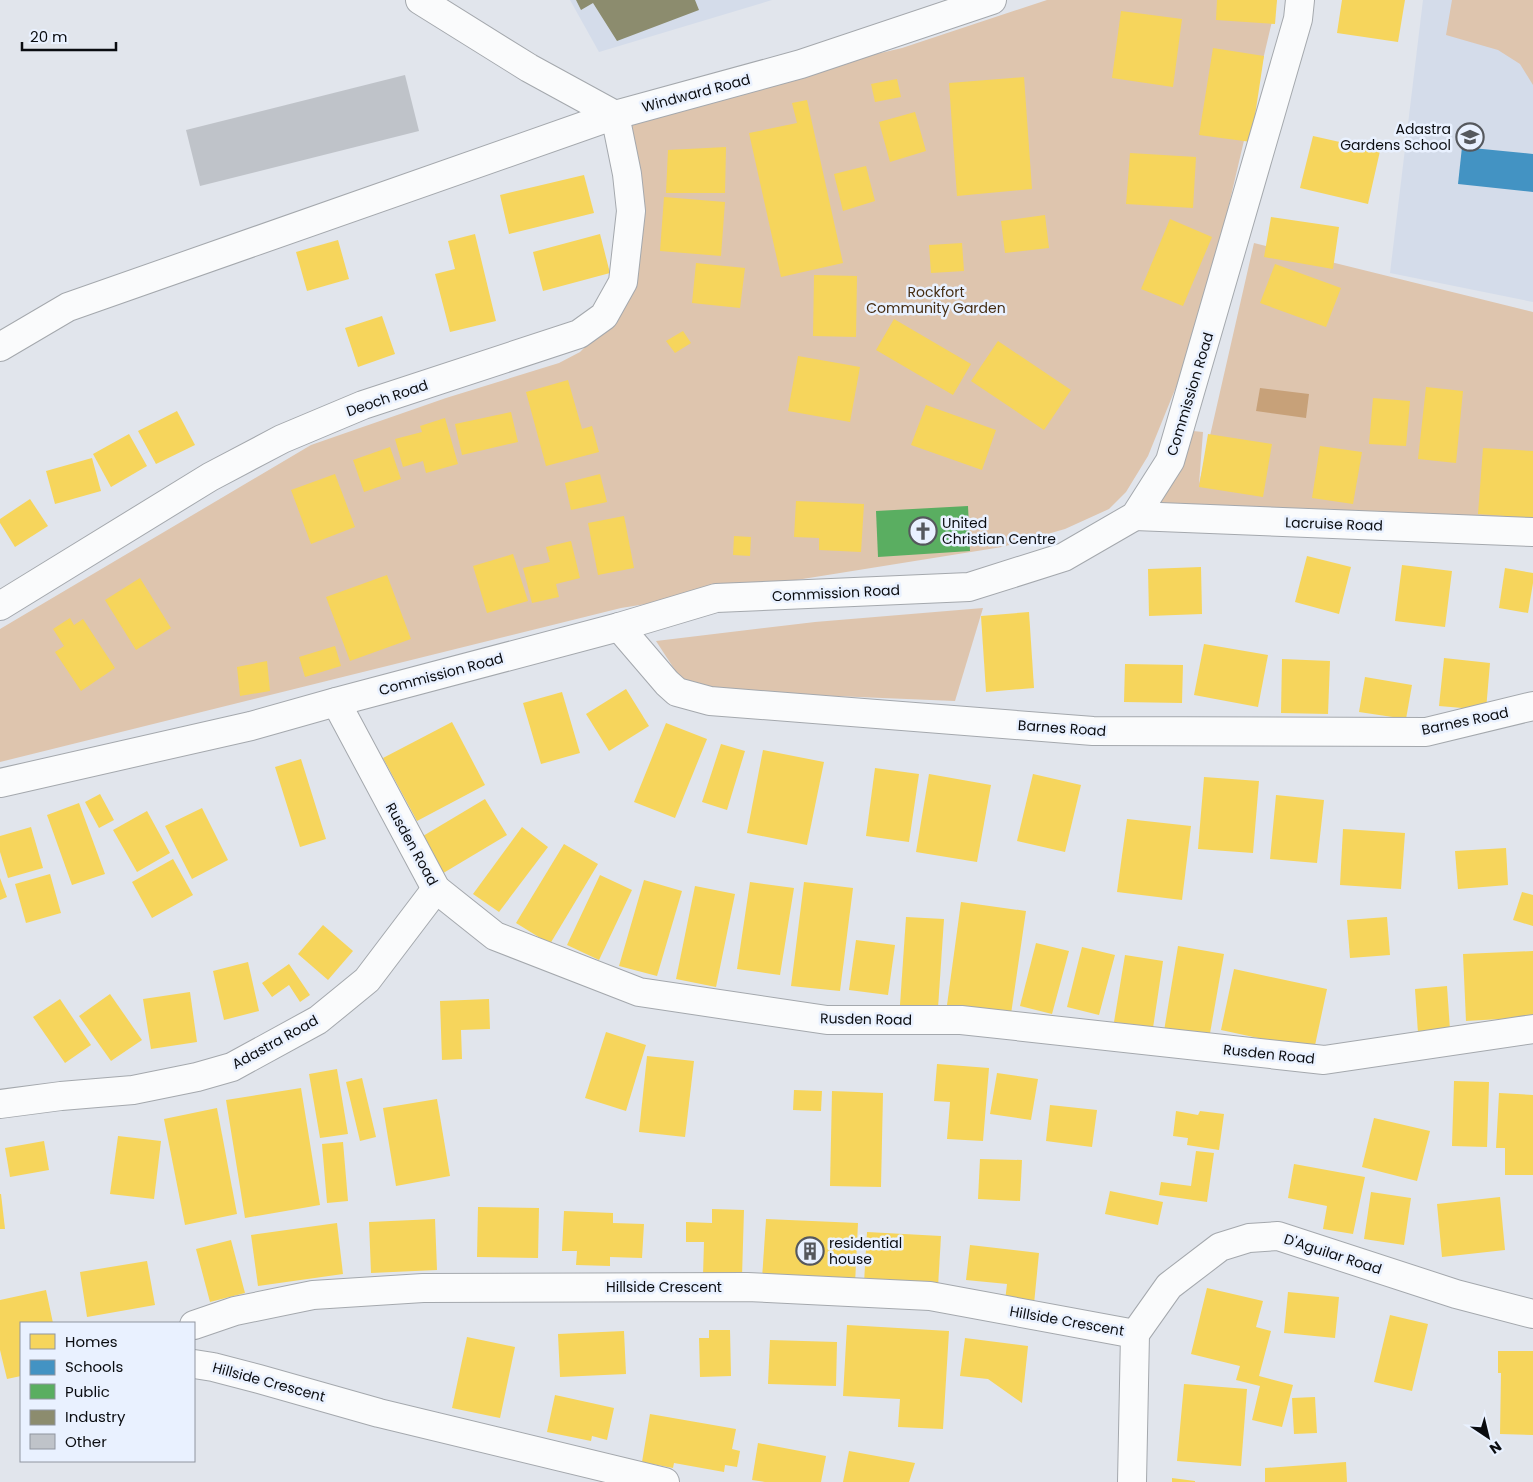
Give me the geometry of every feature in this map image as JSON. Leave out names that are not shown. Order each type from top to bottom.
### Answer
[{"type":"street","points":[[420,0],[529,68],[615,115]]},
{"type":"street","name":"Windward Road","points":[[0,347],[68,307],[615,115],[801,64],[992,0]]},
{"type":"street","name":"Commission Road","points":[[0,782],[251,726],[619,627],[716,598],[969,587],[1064,557],[1135,516],[1170,461],[1295,28],[1300,0]]},
{"type":"street","name":"Deoch Road","points":[[0,606],[210,478],[282,439],[364,405],[579,334],[604,316],[623,282],[631,211],[627,174],[615,115]]},
{"type":"street","name":"Lacruise Road","points":[[1135,516],[1533,532]]},
{"type":"street","name":"Barnes Road","points":[[619,627],[677,692],[710,701],[1093,731],[1426,732],[1533,706]]},
{"type":"street","name":"Rusden Road","points":[[336,702],[436,889],[495,936],[638,992],[827,1020],[962,1020],[1324,1060],[1533,1029]]},
{"type":"street","name":"Adastra Road","points":[[0,1104],[61,1096],[133,1090],[197,1077],[232,1067],[318,1020],[367,980],[436,889]]},
{"type":"street","name":"D'Aguilar Road","points":[[1135,1334],[1169,1286],[1220,1247],[1249,1238],[1278,1236],[1456,1294],[1533,1314]]},
{"type":"street","name":"Hillside Crescent","points":[[195,1325],[235,1311],[313,1295],[423,1288],[747,1287],[930,1296],[1135,1334]]},
{"type":"street","points":[[1132,1482],[1135,1334]]},
{"type":"street","name":"Hillside Crescent","points":[[195,1364],[259,1379],[379,1413],[664,1482]]},
{"type":"shaded area","points":[[570,0],[772,0],[599,52]]},
{"type":"shaded area","name":"Adastra Gardens School","points":[[1423,0],[1533,0],[1533,302],[1390,273]]},
{"type":"shaded area","points":[[1260,388],[1309,394],[1306,418],[1256,411]]},
{"type":"green space","name":"Rockfort Community Garden","points":[[1047,0],[1277,0],[1200,328],[1148,456],[1126,492],[1109,509],[1065,529],[1002,547],[621,608],[0,762],[0,629],[311,445],[446,398],[559,363],[580,352],[610,322],[630,285],[615,115],[902,48]]},
{"type":"green space","points":[[1452,0],[1533,0],[1533,85],[1520,64],[1498,50],[1446,35]]},
{"type":"green space","points":[[1254,243],[1533,312],[1533,518],[1139,514],[1183,430],[1203,432],[1199,484]]},
{"type":"green space","points":[[983,608],[955,701],[688,690],[656,641],[815,622]]},
{"type":"building: Homes","points":[[1217,0],[1277,0],[1275,24],[1216,20]]},
{"type":"building: Homes","points":[[1342,0],[1405,0],[1398,42],[1337,33]]},
{"type":"building: Homes","points":[[1121,11],[1182,19],[1173,87],[1112,78]]},
{"type":"building: Homes","points":[[1213,48],[1264,56],[1251,142],[1199,135]]},
{"type":"building: Homes","points":[[1024,77],[1032,189],[957,196],[949,83]]},
{"type":"building: Homes","points":[[897,79],[901,97],[875,102],[871,84]]},
{"type":"building: Homes","points":[[807,100],[843,263],[781,277],[749,133],[797,123],[792,103]]},
{"type":"building: Homes","points":[[915,112],[926,151],[890,162],[879,122]]},
{"type":"building: Homes","points":[[1313,136],[1380,151],[1368,204],[1300,188]]},
{"type":"building: Homes","points":[[726,147],[725,193],[666,193],[668,150]]},
{"type":"building: Homes","points":[[1130,153],[1196,157],[1193,208],[1126,204]]},
{"type":"building: Homes","points":[[866,166],[875,201],[843,211],[834,174]]},
{"type":"building: Homes","points":[[584,175],[594,213],[509,234],[500,195]]},
{"type":"building: Homes","points":[[664,197],[725,202],[721,256],[660,251]]},
{"type":"building: Homes","points":[[1045,215],[1049,248],[1005,253],[1001,221]]},
{"type":"building: Homes","points":[[1271,217],[1339,227],[1333,269],[1264,257]]},
{"type":"building: Homes","points":[[1170,219],[1212,237],[1183,306],[1141,289]]},
{"type":"building: Homes","points":[[475,234],[496,321],[450,332],[435,274],[455,269],[448,241]]},
{"type":"building: Homes","points":[[600,234],[610,273],[543,291],[533,252]]},
{"type":"building: Homes","points":[[338,240],[349,279],[307,291],[296,252]]},
{"type":"building: Homes","points":[[962,243],[964,271],[931,273],[929,245]]},
{"type":"building: Homes","points":[[696,263],[745,268],[740,308],[692,303]]},
{"type":"building: Homes","points":[[1275,264],[1341,288],[1326,327],[1260,303]]},
{"type":"building: Homes","points":[[814,275],[857,276],[856,337],[813,336]]},
{"type":"building: Homes","points":[[382,316],[395,354],[358,367],[345,328]]},
{"type":"building: Homes","points":[[894,319],[971,364],[953,395],[876,350]]},
{"type":"building: Homes","points":[[683,331],[691,343],[675,353],[666,341]]},
{"type":"building: Homes","points":[[998,341],[1071,390],[1044,430],[971,381]]},
{"type":"building: Homes","points":[[798,356],[860,367],[850,422],[788,411]]},
{"type":"building: Homes","points":[[568,380],[582,429],[592,426],[599,452],[546,466],[526,392]]},
{"type":"building: Homes","points":[[1426,387],[1463,391],[1456,463],[1418,459]]},
{"type":"building: Homes","points":[[1373,398],[1410,401],[1406,446],[1369,444]]},
{"type":"building: Homes","points":[[926,405],[996,430],[982,470],[911,445]]},
{"type":"building: Homes","points":[[177,411],[195,445],[156,464],[138,431]]},
{"type":"building: Homes","points":[[511,412],[518,442],[462,455],[455,424]]},
{"type":"building: Homes","points":[[445,418],[458,464],[426,473],[423,461],[403,467],[395,439],[422,432],[420,426]]},
{"type":"building: Homes","points":[[129,434],[147,466],[111,487],[93,454]]},
{"type":"building: Homes","points":[[1208,434],[1272,444],[1263,497],[1199,487]]},
{"type":"building: Homes","points":[[1320,446],[1362,452],[1353,504],[1312,498]]},
{"type":"building: Homes","points":[[390,447],[401,479],[364,492],[353,460]]},
{"type":"building: Homes","points":[[1483,448],[1533,451],[1533,518],[1478,514]]},
{"type":"building: Homes","points":[[92,458],[101,491],[55,504],[46,471]]},
{"type":"building: Homes","points":[[335,474],[355,527],[311,544],[291,490]]},
{"type":"building: Homes","points":[[600,474],[607,502],[571,510],[565,483]]},
{"type":"building: Homes","points":[[30,499],[48,526],[15,547],[0,523],[0,519]]},
{"type":"building: Homes","points":[[796,501],[864,504],[861,552],[819,550],[819,538],[794,537]]},
{"type":"building: Homes","points":[[624,516],[634,568],[598,575],[588,523]]},
{"type":"building: Homes","points":[[734,536],[751,537],[750,556],[733,555]]},
{"type":"building: Homes","points":[[571,541],[580,578],[556,584],[559,597],[532,603],[523,568],[550,562],[546,547]]},
{"type":"building: Homes","points":[[513,554],[528,601],[487,613],[473,566]]},
{"type":"building: Homes","points":[[1307,556],[1351,567],[1339,614],[1295,602]]},
{"type":"building: Homes","points":[[1402,565],[1452,571],[1445,627],[1395,621]]},
{"type":"building: Homes","points":[[1201,567],[1202,614],[1149,616],[1148,569]]},
{"type":"building: Homes","points":[[1505,568],[1533,573],[1528,613],[1499,608]]},
{"type":"building: Homes","points":[[387,575],[411,639],[350,661],[326,597]]},
{"type":"building: Homes","points":[[140,578],[171,628],[136,650],[105,600]]},
{"type":"building: Homes","points":[[1029,612],[1034,688],[986,692],[981,616]]},
{"type":"building: Homes","points":[[70,618],[74,625],[83,619],[115,668],[81,691],[55,652],[64,646],[53,629]]},
{"type":"building: Homes","points":[[1204,644],[1268,655],[1258,707],[1194,695]]},
{"type":"building: Homes","points":[[335,646],[341,666],[305,677],[299,657]]},
{"type":"building: Homes","points":[[1444,658],[1490,663],[1486,710],[1439,706]]},
{"type":"building: Homes","points":[[1282,659],[1330,661],[1328,714],[1281,713]]},
{"type":"building: Homes","points":[[267,661],[270,691],[240,696],[237,667]]},
{"type":"building: Homes","points":[[1125,664],[1183,665],[1182,703],[1124,702]]},
{"type":"building: Homes","points":[[1365,677],[1412,685],[1406,719],[1359,712]]},
{"type":"building: Homes","points":[[626,689],[649,726],[609,751],[586,714]]},
{"type":"building: Homes","points":[[562,692],[580,753],[541,764],[523,703]]},
{"type":"building: Homes","points":[[452,722],[485,785],[417,821],[383,758]]},
{"type":"building: Homes","points":[[666,723],[707,739],[675,818],[634,802]]},
{"type":"building: Homes","points":[[721,744],[745,751],[727,810],[702,802]]},
{"type":"building: Homes","points":[[763,750],[824,762],[807,845],[747,833]]},
{"type":"building: Homes","points":[[301,759],[326,839],[300,847],[275,767]]},
{"type":"building: Homes","points":[[875,768],[919,774],[909,842],[866,836]]},
{"type":"building: Homes","points":[[929,774],[991,785],[977,862],[916,852]]},
{"type":"building: Homes","points":[[1033,774],[1081,785],[1065,852],[1017,841]]},
{"type":"building: Homes","points":[[1204,777],[1259,781],[1253,853],[1198,849]]},
{"type":"building: Homes","points":[[100,794],[114,820],[99,828],[85,802]]},
{"type":"building: Homes","points":[[1276,795],[1324,800],[1317,863],[1270,859]]},
{"type":"building: Homes","points":[[485,799],[507,835],[440,875],[418,839]]},
{"type":"building: Homes","points":[[79,803],[105,874],[72,885],[47,815]]},
{"type":"building: Homes","points":[[202,808],[228,860],[192,879],[165,826]]},
{"type":"building: Homes","points":[[147,811],[170,853],[137,872],[113,830]]},
{"type":"building: Homes","points":[[1127,819],[1191,826],[1182,900],[1117,892]]},
{"type":"building: Homes","points":[[31,827],[43,868],[8,878],[0,852],[0,836]]},
{"type":"building: Homes","points":[[522,827],[548,847],[499,912],[473,894]]},
{"type":"building: Homes","points":[[1343,829],[1405,833],[1401,889],[1340,885]]},
{"type":"building: Homes","points":[[564,844],[598,864],[550,944],[516,923]]},
{"type":"building: Homes","points":[[1506,848],[1508,885],[1458,889],[1455,851]]},
{"type":"building: Homes","points":[[173,859],[193,895],[152,918],[132,882]]},
{"type":"building: Homes","points":[[50,874],[61,913],[26,923],[15,884]]},
{"type":"building: Homes","points":[[600,875],[632,890],[599,960],[567,945]]},
{"type":"building: Homes","points":[[0,878],[7,897],[0,900]]},
{"type":"building: Homes","points":[[644,880],[682,891],[657,976],[619,966]]},
{"type":"building: Homes","points":[[750,882],[794,888],[780,975],[737,969]]},
{"type":"building: Homes","points":[[804,882],[853,888],[840,991],[791,986]]},
{"type":"building: Homes","points":[[695,886],[735,894],[716,987],[676,979]]},
{"type":"building: Homes","points":[[1522,892],[1533,895],[1533,926],[1513,920]]},
{"type":"building: Homes","points":[[961,902],[1026,911],[1011,1014],[947,1005]]},
{"type":"building: Homes","points":[[906,917],[944,919],[938,1008],[900,1005]]},
{"type":"building: Homes","points":[[1387,917],[1390,955],[1350,958],[1347,920]]},
{"type":"building: Homes","points":[[323,925],[353,951],[328,980],[298,954]]},
{"type":"building: Homes","points":[[856,940],[895,945],[888,995],[849,990]]},
{"type":"building: Homes","points":[[1036,943],[1069,951],[1052,1014],[1020,1006]]},
{"type":"building: Homes","points":[[1178,946],[1224,954],[1209,1039],[1164,1031]]},
{"type":"building: Homes","points":[[1082,947],[1115,955],[1099,1015],[1067,1007]]},
{"type":"building: Homes","points":[[1533,951],[1533,1017],[1466,1021],[1463,954]]},
{"type":"building: Homes","points":[[1125,955],[1163,961],[1153,1028],[1114,1022]]},
{"type":"building: Homes","points":[[248,962],[259,1011],[224,1020],[213,971]]},
{"type":"building: Homes","points":[[289,964],[310,995],[300,1002],[289,985],[272,997],[262,983]]},
{"type":"building: Homes","points":[[1234,969],[1327,989],[1314,1050],[1221,1030]]},
{"type":"building: Homes","points":[[1447,986],[1450,1030],[1418,1033],[1415,989]]},
{"type":"building: Homes","points":[[190,992],[197,1042],[151,1049],[143,999]]},
{"type":"building: Homes","points":[[110,994],[142,1040],[111,1061],[79,1016]]},
{"type":"building: Homes","points":[[60,999],[91,1045],[65,1063],[33,1017]]},
{"type":"building: Homes","points":[[489,999],[490,1029],[461,1030],[462,1059],[442,1060],[440,1001]]},
{"type":"building: Homes","points":[[606,1032],[646,1045],[626,1111],[585,1098]]},
{"type":"building: Homes","points":[[647,1056],[694,1061],[685,1137],[639,1132]]},
{"type":"building: Homes","points":[[937,1064],[989,1068],[983,1141],[947,1139],[950,1102],[934,1101]]},
{"type":"building: Homes","points":[[337,1069],[348,1134],[320,1138],[309,1074]]},
{"type":"building: Homes","points":[[997,1073],[1038,1079],[1031,1120],[990,1114]]},
{"type":"building: Homes","points":[[362,1078],[376,1137],[360,1141],[346,1082]]},
{"type":"building: Homes","points":[[1454,1081],[1489,1082],[1487,1147],[1452,1146]]},
{"type":"building: Homes","points":[[301,1088],[320,1205],[245,1218],[226,1100]]},
{"type":"building: Homes","points":[[794,1090],[822,1091],[821,1111],[793,1110]]},
{"type":"building: Homes","points":[[832,1091],[883,1093],[881,1187],[830,1186]]},
{"type":"building: Homes","points":[[1499,1093],[1533,1095],[1533,1175],[1505,1175],[1505,1148],[1496,1148]]},
{"type":"building: Homes","points":[[437,1099],[450,1176],[396,1186],[383,1108]]},
{"type":"building: Homes","points":[[1050,1105],[1097,1110],[1092,1147],[1046,1141]]},
{"type":"building: Homes","points":[[217,1108],[237,1214],[185,1225],[164,1119]]},
{"type":"building: Homes","points":[[1176,1111],[1198,1115],[1200,1111],[1224,1114],[1219,1150],[1187,1145],[1188,1138],[1173,1136]]},
{"type":"building: Homes","points":[[1374,1118],[1430,1131],[1417,1181],[1362,1167]]},
{"type":"building: Homes","points":[[118,1136],[161,1141],[154,1199],[110,1194]]},
{"type":"building: Homes","points":[[44,1141],[49,1170],[10,1177],[5,1148]]},
{"type":"building: Homes","points":[[343,1142],[348,1201],[327,1203],[322,1144]]},
{"type":"building: Homes","points":[[1196,1151],[1214,1153],[1207,1202],[1159,1195],[1161,1182],[1191,1186]]},
{"type":"building: Homes","points":[[980,1159],[1022,1160],[1020,1201],[978,1199]]},
{"type":"building: Homes","points":[[1294,1164],[1365,1177],[1353,1234],[1323,1229],[1327,1206],[1288,1198]]},
{"type":"building: Homes","points":[[1110,1191],[1163,1202],[1158,1225],[1105,1214]]},
{"type":"building: Homes","points":[[1371,1192],[1411,1198],[1404,1245],[1364,1239]]},
{"type":"building: Homes","points":[[1,1194],[5,1229],[0,1229]]},
{"type":"building: Homes","points":[[1500,1197],[1505,1250],[1442,1257],[1437,1204]]},
{"type":"building: Homes","points":[[478,1207],[539,1208],[538,1258],[477,1257]]},
{"type":"building: Homes","points":[[712,1209],[744,1210],[742,1277],[703,1276],[704,1242],[686,1242],[686,1222],[712,1223]]},
{"type":"building: Homes","points":[[564,1211],[613,1213],[613,1223],[644,1224],[642,1258],[610,1257],[610,1266],[576,1265],[577,1251],[562,1251]]},
{"type":"building: Homes","points":[[435,1219],[437,1270],[371,1273],[369,1222]]},
{"type":"building: Homes","name":"residential house","points":[[766,1219],[858,1223],[855,1284],[762,1279]]},
{"type":"building: Homes","points":[[337,1223],[343,1274],[258,1286],[251,1235]]},
{"type":"building: Homes","points":[[867,1232],[941,1236],[938,1287],[864,1283]]},
{"type":"building: Homes","points":[[231,1240],[245,1293],[210,1302],[196,1249]]},
{"type":"building: Homes","points":[[970,1245],[1039,1253],[1034,1304],[1005,1301],[1007,1284],[966,1280]]},
{"type":"building: Homes","points":[[147,1261],[155,1305],[87,1317],[80,1272]]},
{"type":"building: Homes","points":[[1207,1288],[1263,1301],[1256,1327],[1271,1331],[1259,1376],[1293,1385],[1282,1427],[1252,1420],[1260,1386],[1236,1380],[1240,1366],[1191,1354]]},
{"type":"building: Homes","points":[[46,1290],[53,1322],[20,1322],[20,1376],[7,1379],[0,1350],[0,1300]]},
{"type":"building: Homes","points":[[1288,1292],[1339,1297],[1335,1338],[1284,1333]]},
{"type":"building: Homes","points":[[1390,1315],[1428,1324],[1412,1391],[1374,1382]]},
{"type":"building: Homes","points":[[847,1325],[949,1331],[943,1429],[898,1427],[900,1399],[843,1396]]},
{"type":"building: Homes","points":[[709,1330],[730,1330],[731,1376],[700,1377],[699,1338],[709,1338]]},
{"type":"building: Homes","points":[[624,1331],[626,1374],[560,1377],[558,1334]]},
{"type":"building: Homes","points":[[467,1337],[515,1347],[500,1418],[452,1408]]},
{"type":"building: Homes","points":[[965,1338],[1028,1346],[1022,1403],[988,1379],[960,1376]]},
{"type":"building: Homes","points":[[770,1340],[837,1342],[836,1386],[768,1384]]},
{"type":"building: Homes","points":[[1498,1351],[1533,1351],[1533,1435],[1500,1434],[1501,1373],[1498,1373]]},
{"type":"building: Homes","points":[[1184,1384],[1247,1389],[1241,1466],[1177,1461]]},
{"type":"building: Homes","points":[[555,1395],[614,1408],[607,1440],[592,1436],[591,1441],[547,1432]]},
{"type":"building: Homes","points":[[1315,1397],[1317,1433],[1294,1434],[1292,1398]]},
{"type":"building: Homes","points":[[650,1414],[736,1429],[732,1449],[740,1451],[737,1467],[725,1465],[724,1472],[674,1463],[673,1468],[642,1462]]},
{"type":"building: Homes","points":[[758,1443],[826,1456],[821,1482],[765,1482],[752,1480]]},
{"type":"building: Homes","points":[[849,1451],[915,1463],[909,1482],[843,1482]]},
{"type":"building: Homes","points":[[1346,1462],[1347,1482],[1265,1482],[1265,1468]]},
{"type":"building: Homes","points":[[1172,1478],[1195,1481],[1195,1482],[1172,1482]]},
{"type":"building: Schools","points":[[1462,147],[1533,154],[1533,192],[1458,184]]},
{"type":"building: Public","name":"United Christian Centre","points":[[968,506],[970,551],[878,557],[876,511]]},
{"type":"building: Industry","points":[[576,0],[695,0],[699,10],[617,41],[593,3],[581,10]]},
{"type":"building: Other","points":[[405,75],[419,131],[200,186],[186,130]]},
{"type":"place","name":"Adastra Gardens School","points":[[1470,137]]},
{"type":"place","name":"United Christian Centre","points":[[923,531]]},
{"type":"place","name":"residential house","points":[[810,1251]]}]
